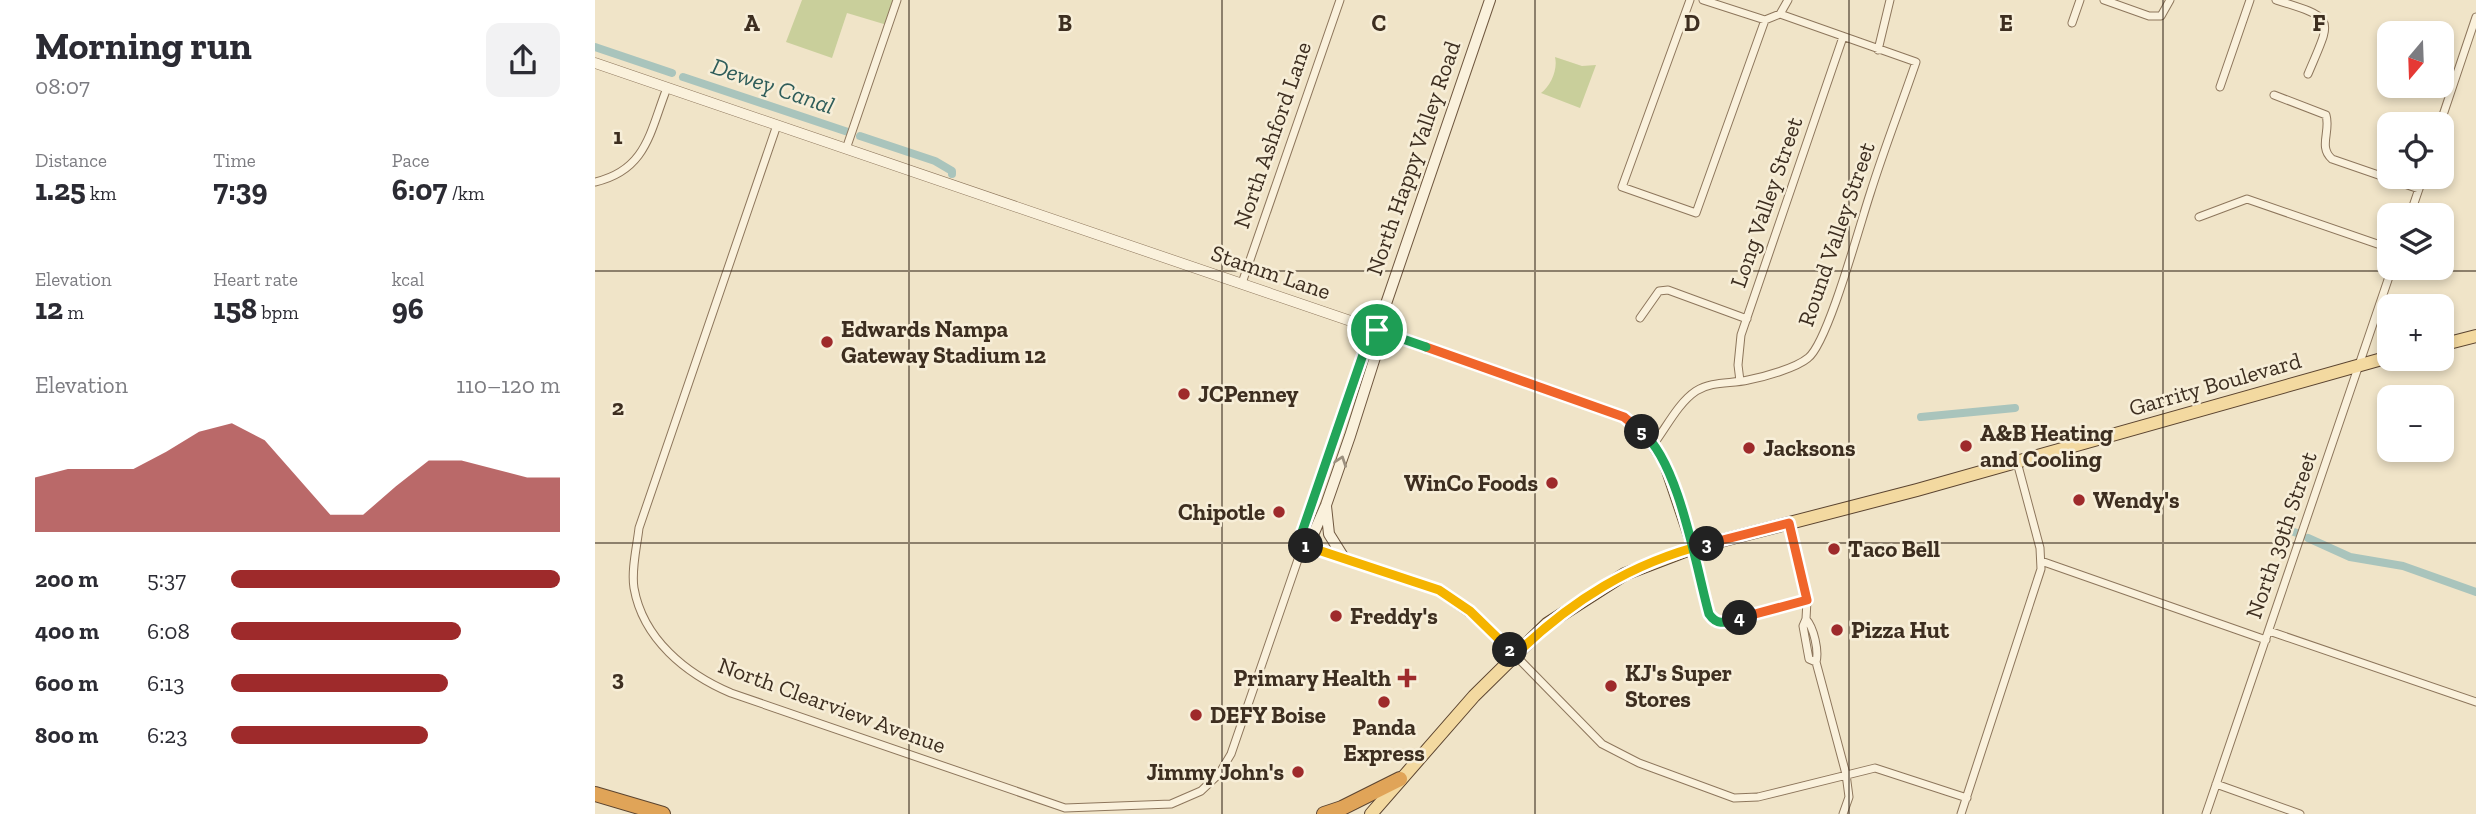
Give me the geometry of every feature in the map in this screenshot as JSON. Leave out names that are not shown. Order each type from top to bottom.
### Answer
[{"type":"highway","points":[[1324,814],[1400,779]]},
{"type":"highway","points":[[595,793],[663,814]]},
{"type":"main road","name":"North Happy Valley Road","points":[[1303,545],[1302,532],[1362,355],[1377,330],[1490,0]]},
{"type":"main road","name":"North Happy Valley Road","points":[[1303,545],[1313,535],[1326,505],[1378,348],[1377,330]]},
{"type":"main road","name":"Stamm Lane","points":[[1377,330],[1624,417],[1647,436],[1664,462],[1693,548]]},
{"type":"main road","points":[[2454,342],[2476,337]]},
{"type":"main road","name":"Garrity Boulevard","points":[[1371,814],[1474,696],[1547,624],[1625,574],[1693,548],[2017,462],[2377,361]]},
{"type":"main road","points":[[1326,505],[1329,534],[1344,558]]},
{"type":"main road","points":[[1303,545],[1439,590],[1470,611],[1515,655]]},
{"type":"street","points":[[846,149],[897,0]]},
{"type":"street","name":"North Ashford Lane","points":[[1242,284],[1339,0]]},
{"type":"street","points":[[1690,0],[1622,187],[1696,213],[1765,20]]},
{"type":"street","points":[[1703,0],[1765,20],[1780,14],[1788,0]]},
{"type":"street","points":[[1780,14],[1878,50],[1890,0]]},
{"type":"street","points":[[2072,23],[2080,0]]},
{"type":"street","points":[[2103,0],[2149,16],[2161,16],[2170,0]]},
{"type":"street","points":[[2220,87],[2250,0]]},
{"type":"street","points":[[2276,0],[2317,13],[2325,21],[2325,33],[2308,74]]},
{"type":"street","points":[[2444,112],[2476,17]]},
{"type":"street","name":"Long Valley Street","points":[[1740,381],[1738,365],[1741,335],[1843,37]]},
{"type":"street","name":"Round Valley Street","points":[[1653,445],[1686,400],[1697,391],[1710,385],[1740,381],[1796,365],[1809,358],[1817,348],[1832,313],[1916,62],[1878,50]]},
{"type":"street","name":"Stamm Lane","points":[[595,63],[1377,330]]},
{"type":"street","points":[[595,182],[620,174],[630,167],[645,147],[667,88]]},
{"type":"street","points":[[2274,95],[2326,115],[2326,154],[2332,159],[2377,175]]},
{"type":"street","name":"North Clearview Avenue","points":[[777,125],[639,528],[633,585],[639,607],[658,642],[706,681],[728,691],[1065,808],[1171,804],[1201,791],[1219,774],[1231,754]]},
{"type":"street","points":[[2414,203],[2419,189]]},
{"type":"street","points":[[2199,217],[2247,200],[2377,244]]},
{"type":"street","name":"North 39th Street","points":[[2206,814],[2388,280]]},
{"type":"street","points":[[1640,318],[1659,291],[1668,290],[1747,319]]},
{"type":"street","points":[[1961,814],[2037,582],[2041,561],[2017,462]]},
{"type":"street","points":[[1789,523],[1807,600],[1806,620],[1810,623],[1816,662],[1846,774],[1849,797],[1843,814]]},
{"type":"street","name":"North Happy Valley Road","points":[[1231,754],[1303,545]]},
{"type":"street","name":"Stamm Lane","points":[[1693,548],[1709,614],[1714,622],[1720,624],[1807,600]]},
{"type":"street","points":[[2041,561],[2266,640]]},
{"type":"street","points":[[2269,631],[2476,702]]},
{"type":"street","points":[[1515,655],[1602,744],[1639,764],[1718,793],[1734,798],[1758,797],[1875,768],[1966,798]]},
{"type":"street","points":[[2216,784],[2300,814]]},
{"type":"green space","points":[[802,0],[895,0],[887,25],[847,13],[832,58],[786,42]]},
{"type":"green space","points":[[1555,57],[1582,66],[1596,65],[1580,108],[1541,93],[1553,77]]},
{"type":"waterway","name":"Dewey Canal","points":[[595,47],[672,73]]},
{"type":"waterway","name":"Dewey Canal","points":[[683,77],[851,133]]},
{"type":"waterway","name":"Dewey Canal","points":[[860,136],[935,161],[952,171],[952,174]]},
{"type":"waterway","name":"Dewey Canal","points":[[1921,417],[2015,408]]},
{"type":"waterway","name":"Dewey Canal","points":[[2291,531],[2297,533]]},
{"type":"waterway","name":"Dewey Canal","points":[[2308,538],[2350,557],[2403,566],[2476,592]]},
{"type":"place","name":"Edwards Nampa Gateway Stadium 12","points":[[827,342]]},
{"type":"place","name":"JCPenney","points":[[1184,394]]},
{"type":"place","name":"A&B Heating and Cooling","points":[[1966,446]]},
{"type":"place","name":"Jacksons","points":[[1749,448]]},
{"type":"place","name":"WinCo Foods","points":[[1552,483]]},
{"type":"place","name":"Wendy's","points":[[2079,500]]},
{"type":"place","name":"Chipotle","points":[[1279,512]]},
{"type":"place","name":"Taco Bell","points":[[1834,549]]},
{"type":"place","name":"Freddy's","points":[[1336,616]]},
{"type":"place","name":"Pizza Hut","points":[[1837,630]]},
{"type":"place","name":"Primary Health","points":[[1407,678]]},
{"type":"place","name":"KJ's Super Stores","points":[[1611,686]]},
{"type":"place","name":"Panda Express","points":[[1384,702]]},
{"type":"place","name":"DEFY Boise","points":[[1196,715]]},
{"type":"place","name":"Jimmy John's","points":[[1298,772]]},
{"type":"route","points":[[1377,330],[1367,343],[1302,532],[1303,545],[1439,590],[1470,611],[1515,655],[1547,624],[1625,574],[1693,548],[1789,523],[1807,600],[1720,624],[1714,622],[1709,614],[1693,548],[1676,495],[1664,462],[1647,436],[1624,417],[1377,330]]}]
